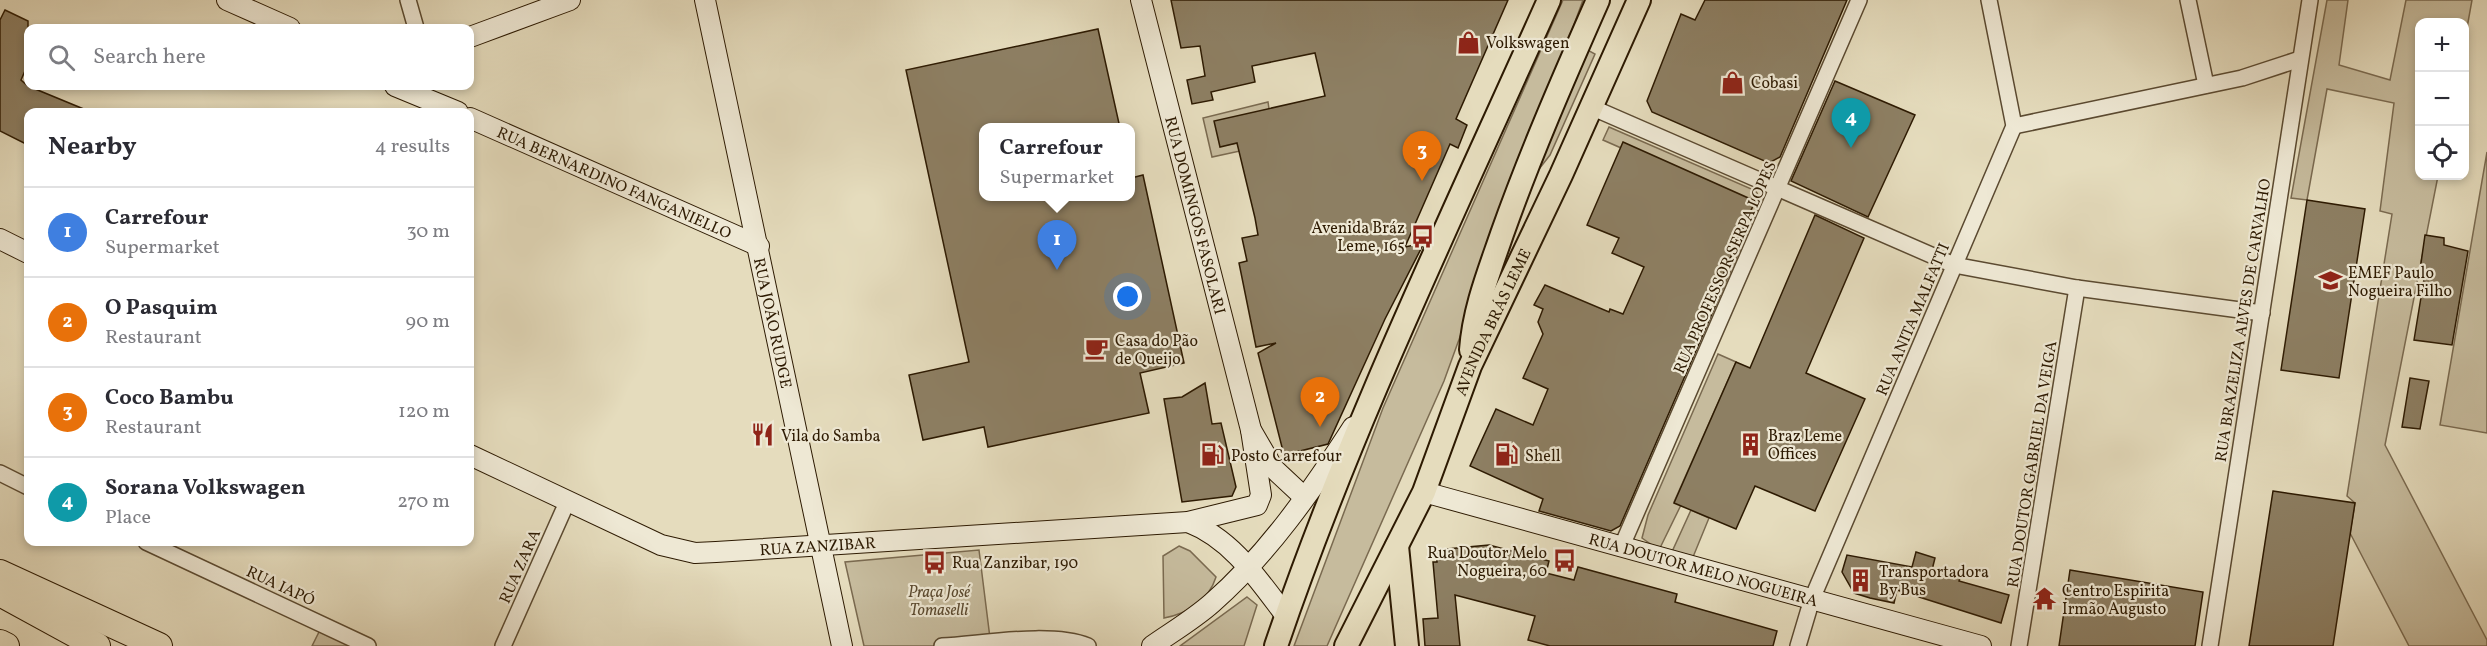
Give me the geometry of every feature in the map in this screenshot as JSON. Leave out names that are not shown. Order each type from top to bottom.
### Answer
[{"type":"highway","points":[[0,573],[159,646]]},
{"type":"highway","points":[[0,593],[97,646]]},
{"type":"highway","points":[[0,643],[6,646]]},
{"type":"main road","points":[[1276,646],[1310,548],[1374,395],[1549,0]]},
{"type":"main road","points":[[1470,366],[1477,311],[1484,284],[1521,181],[1598,0]]},
{"type":"main road","name":"AVENIDA BRÁS LEME","points":[[1346,646],[1424,492],[1470,366],[1639,0]]},
{"type":"main road","points":[[1397,546],[1407,646]]},
{"type":"street","points":[[227,0],[281,24]]},
{"type":"street","points":[[408,0],[415,24]]},
{"type":"street","points":[[474,36],[570,0]]},
{"type":"street","name":"RUA JOÃO RUDGE","points":[[705,0],[842,646]]},
{"type":"street","name":"RUA DOMINGOS FASOLARI","points":[[1141,0],[1251,429],[1262,489],[1257,505],[1247,509]]},
{"type":"street","name":"RUA PROFESSOR SERPA LOPES","points":[[1621,548],[1859,0]]},
{"type":"street","points":[[1989,0],[2014,126],[2259,74],[2300,59]]},
{"type":"street","points":[[2188,0],[2206,85]]},
{"type":"street","name":"RUA BRAZELIZA ALVES DE CARVALHO","points":[[2210,646],[2310,0]]},
{"type":"street","points":[[405,90],[448,108]]},
{"type":"street","points":[[1591,107],[1954,265],[2077,288],[2262,313]]},
{"type":"street","name":"RUA BERNARDINO FANGANIELLO","points":[[474,119],[759,246]]},
{"type":"street","name":"RUA ANITA MALFATTI","points":[[1798,646],[1812,599],[2014,126]]},
{"type":"street","points":[[0,240],[24,251]]},
{"type":"street","name":"RUA DOUTOR GABRIEL DA VEIGA","points":[[2019,646],[2077,288]]},
{"type":"street","points":[[1152,646],[1210,605],[1249,567],[1304,498],[1374,395]]},
{"type":"street","name":"RUA DOMINGOS FASOLARI","points":[[1251,429],[1273,468],[1304,498]]},
{"type":"street","name":"RUA ZANZIBAR","points":[[474,457],[678,550],[716,552],[1188,522],[1247,509]]},
{"type":"street","points":[[0,473],[24,485]]},
{"type":"street","name":"RUA DOUTOR MELO NOGUEIRA","points":[[1424,492],[1982,646]]},
{"type":"street","name":"RUA ZARA","points":[[503,646],[568,500]]},
{"type":"street","name":"RUA ZANZIBAR","points":[[1188,522],[1215,535],[1249,567],[1286,616]]},
{"type":"street","name":"RUA IAPÓ","points":[[155,546],[368,646]]},
{"type":"street","points":[[942,646],[1004,640],[1058,640],[1088,646]]},
{"type":"green space","points":[[1563,0],[1583,0],[1515,186],[1584,48],[1595,54],[1550,155],[1521,192],[1512,193],[1444,381],[1327,646],[1294,646],[1383,408]]},
{"type":"green space","points":[[2327,0],[2348,0],[2339,65],[2390,80],[2406,0],[2472,0],[2469,18],[2415,18],[2415,180],[2437,180],[2385,445],[2487,640],[2487,646],[2409,646],[2350,533],[2355,503],[2347,496],[2392,214],[2380,211],[2394,103],[2327,89],[2307,200],[2291,198]]},
{"type":"green space","points":[[1268,102],[1269,109],[1220,146],[1237,143],[1240,151],[1212,157],[1203,118]]},
{"type":"green space","points":[[1609,127],[1756,191],[1761,202],[1721,293],[1716,291],[1753,206],[1603,140]]},
{"type":"green space","points":[[2487,152],[2487,433],[2440,425]]},
{"type":"green space","points":[[1718,354],[1736,362],[1674,502],[1681,505],[1659,550],[1642,538],[1648,515]]},
{"type":"green space","points":[[1691,510],[1709,518],[1693,557],[1671,554]]},
{"type":"green space","points":[[1179,546],[1190,551],[1216,577],[1208,593],[1196,605],[1164,618],[1163,556]]},
{"type":"green space","name":"Praça José Tomaselli","points":[[979,550],[991,646],[864,646],[845,562]]},
{"type":"green space","points":[[1247,597],[1257,605],[1244,646],[1180,646]]},
{"type":"green space","points":[[320,630],[353,646],[312,646]]},
{"type":"building","points":[[1171,0],[1508,0],[1456,119],[1467,125],[1458,148],[1450,144],[1405,247],[1424,243],[1385,319],[1328,444],[1284,455],[1258,353],[1276,343],[1256,347],[1239,263],[1247,261],[1242,238],[1258,235],[1255,218],[1237,143],[1220,147],[1214,121],[1325,96],[1315,53],[1252,66],[1255,82],[1211,92],[1213,100],[1192,104],[1187,80],[1205,76],[1200,46],[1181,48]]},
{"type":"building","name":"Cobasi","points":[[1705,0],[1847,0],[1780,157],[1769,163],[1652,112],[1647,101],[1681,14],[1695,20]]},
{"type":"building","points":[[5,10],[28,21],[28,24],[24,24],[24,73],[21,80],[24,83],[24,90],[38,90],[81,108],[24,108],[24,143],[0,131],[0,20]]},
{"type":"building","points":[[1098,29],[1119,123],[979,123],[979,201],[1135,201],[1135,177],[1143,175],[1184,363],[1140,373],[1149,413],[988,447],[984,427],[923,440],[909,375],[969,362],[906,70]]},
{"type":"building","points":[[1835,81],[1915,115],[1868,217],[1791,181]]},
{"type":"building","points":[[1623,142],[1755,201],[1716,291],[1721,293],[1620,526],[1611,531],[1539,511],[1543,499],[1470,466],[1496,409],[1533,425],[1548,389],[1523,378],[1543,334],[1538,322],[1543,309],[1534,305],[1545,285],[1609,312],[1610,309],[1623,314],[1644,267],[1612,253],[1619,238],[1587,225]]},
{"type":"building","points":[[2307,200],[2365,209],[2339,378],[2281,370]]},
{"type":"building","points":[[1815,215],[1864,238],[1806,373],[1865,399],[1815,511],[1755,486],[1736,529],[1674,503],[1736,362],[1750,368]]},
{"type":"building","points":[[2425,235],[2444,238],[2444,245],[2468,251],[2452,345],[2414,340],[2424,279],[2419,277]]},
{"type":"building","points":[[2410,378],[2429,381],[2420,429],[2402,427]]},
{"type":"building","points":[[1205,383],[1212,424],[1221,423],[1236,487],[1232,496],[1182,502],[1164,399],[1182,397]]},
{"type":"building","points":[[2273,491],[2355,503],[2333,646],[2249,646]]},
{"type":"building","points":[[1489,545],[1549,561],[1546,573],[1574,580],[1578,567],[1677,594],[1675,602],[1777,631],[1773,646],[1550,646],[1528,640],[1535,616],[1455,595],[1460,646],[1425,646],[1423,619],[1438,618],[1433,562],[1437,562],[1436,550]]},
{"type":"building","points":[[1916,552],[1935,558],[1932,570],[1960,578],[1959,581],[2009,595],[2001,623],[1897,590],[1894,603],[1854,593],[1842,572],[1847,555],[1912,567]]},
{"type":"building","points":[[2070,570],[2203,592],[2195,646],[2059,646]]},
{"type":"place","name":"Volkswagen","points":[[1468,42]]},
{"type":"place","name":"Cobasi","points":[[1733,82]]},
{"type":"place","name":"Sorana Volkswagen","points":[[1851,148]]},
{"type":"place","name":"Coco Bambu","points":[[1422,181]]},
{"type":"place","name":"Avenida Bráz Leme, 165","points":[[1423,236]]},
{"type":"place","name":"Carrefour","points":[[1057,270]]},
{"type":"place","name":"EMEF Paulo Nogueira Filho","points":[[2330,281]]},
{"type":"place","name":"Casa do Pão de Queijo","points":[[1097,349]]},
{"type":"place","name":"O Pasquim","points":[[1320,427]]},
{"type":"place","name":"Vila do Samba","points":[[763,435]]},
{"type":"place","name":"Braz Leme Offices","points":[[1750,444]]},
{"type":"place","name":"Posto Carrefour","points":[[1213,455]]},
{"type":"place","name":"Shell","points":[[1507,455]]},
{"type":"place","name":"Rua Doutor Melo Nogueira, 60","points":[[1565,561]]},
{"type":"place","name":"Rua Zanzibar, 190","points":[[934,562]]},
{"type":"place","name":"Transportadora By Bus","points":[[1861,580]]},
{"type":"place","name":"Centro Espirita Irmão Augusto","points":[[2044,599]]}]
